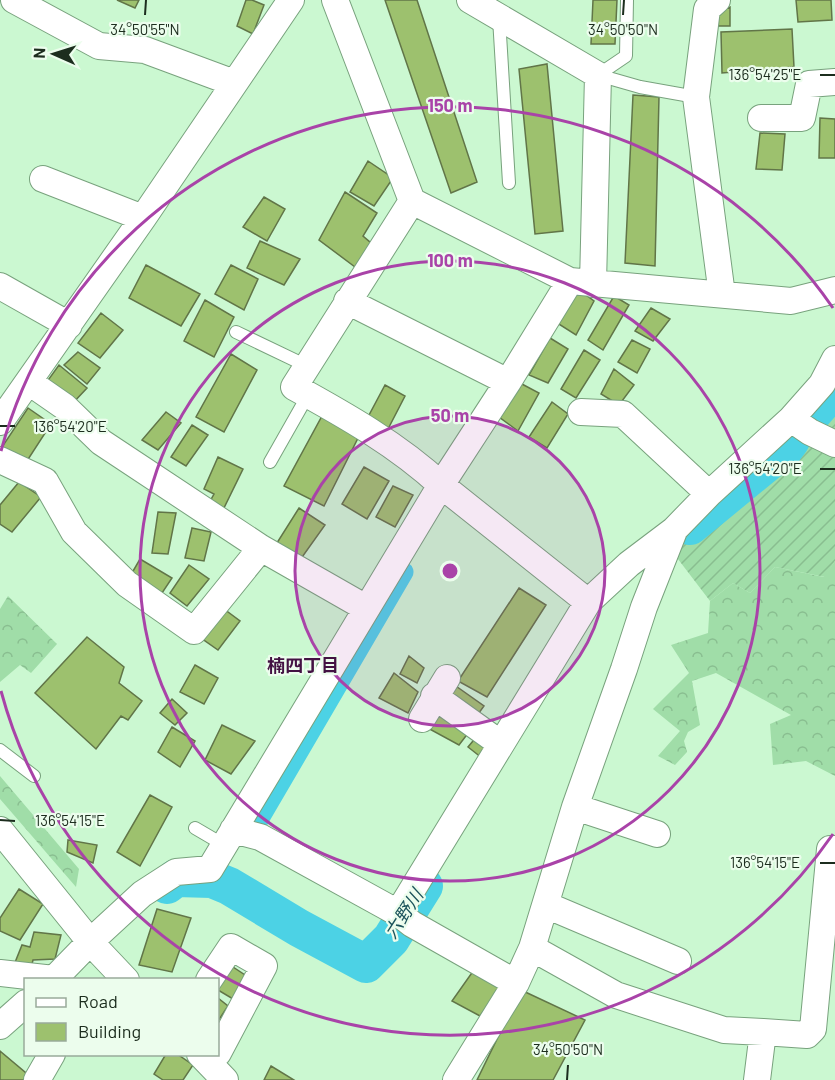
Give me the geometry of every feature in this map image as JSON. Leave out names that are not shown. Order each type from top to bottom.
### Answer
[{"type":"street","points":[[14,0],[99,46],[145,50],[234,83]]},
{"type":"street","points":[[0,422],[143,218],[291,0]]},
{"type":"street","points":[[335,0],[412,201],[582,282],[791,301],[835,290]]},
{"type":"street","points":[[55,978],[97,956],[142,894],[176,872],[210,869],[441,485],[508,382],[582,282],[598,75],[470,0]]},
{"type":"street","points":[[717,0],[707,9],[696,97],[722,295]]},
{"type":"street","points":[[761,118],[802,118],[809,84],[835,82]]},
{"type":"street","points":[[43,179],[143,218]]},
{"type":"street","points":[[412,201],[294,387],[389,444],[423,468],[441,485],[588,602]]},
{"type":"street","points":[[0,286],[69,325]]},
{"type":"street","points":[[347,301],[508,382]]},
{"type":"street","points":[[403,917],[501,744],[588,602],[629,564],[674,530],[709,494],[791,419],[822,384],[835,358]]},
{"type":"street","points":[[29,382],[65,407],[101,442],[261,548],[366,608]]},
{"type":"street","points":[[581,412],[623,414],[709,494]]},
{"type":"street","points":[[791,419],[810,432],[835,444]]},
{"type":"street","points":[[0,460],[45,481],[74,532],[127,584],[194,631],[261,548]]},
{"type":"street","points":[[456,1080],[516,983],[531,948],[575,807],[644,607],[674,530]]},
{"type":"street","points":[[422,719],[440,687],[501,744]]},
{"type":"street","points":[[575,807],[657,834]]},
{"type":"street","points":[[0,830],[97,956],[124,978]]},
{"type":"street","points":[[229,837],[260,837],[516,983]]},
{"type":"street","points":[[531,948],[616,995],[724,1030],[807,1035],[813,1029],[830,849],[835,849]]},
{"type":"street","points":[[546,905],[678,961]]},
{"type":"street","points":[[210,978],[231,947],[264,966],[216,1066]]},
{"type":"street","points":[[0,973],[44,978]]},
{"type":"street","points":[[0,1026],[24,1005]]},
{"type":"street","points":[[757,1080],[763,1032]]},
{"type":"street","points":[[37,1080],[51,1056]]},
{"type":"lane","points":[[598,75],[626,56],[627,0]]},
{"type":"lane","points":[[499,18],[509,183]]},
{"type":"lane","points":[[598,75],[640,87],[696,97]]},
{"type":"lane","points":[[236,332],[307,366]]},
{"type":"lane","points":[[270,462],[308,395]]},
{"type":"lane","points":[[0,750],[34,776]]},
{"type":"lane","points":[[195,828],[229,837]]},
{"type":"green space","points":[[835,390],[835,561],[825,577],[775,567],[750,593],[733,583],[710,601],[668,546],[763,466],[810,432]]},
{"type":"green space","points":[[835,561],[835,776],[806,761],[773,765],[770,724],[791,715],[716,673],[692,681],[700,725],[688,732],[684,741],[687,752],[675,765],[658,756],[680,731],[653,709],[689,673],[671,645],[708,633],[710,601],[733,583],[750,593],[775,567],[824,577]]},
{"type":"green space","points":[[8,596],[57,644],[31,673],[20,665],[0,682],[0,609]]},
{"type":"green space","points":[[0,776],[79,869],[76,887],[0,799]]},
{"type":"building","points":[[117,0],[139,0],[135,8]]},
{"type":"building","points":[[246,0],[264,5],[253,34],[237,26]]},
{"type":"building","points":[[385,0],[417,0],[477,182],[451,193]]},
{"type":"building","points":[[593,0],[617,0],[615,44],[591,44]]},
{"type":"building","points":[[796,0],[831,0],[832,20],[798,22]]},
{"type":"building","points":[[730,7],[730,26],[712,26],[712,14]]},
{"type":"building","points":[[792,29],[794,67],[722,73],[721,32]]},
{"type":"building","points":[[547,64],[563,231],[535,234],[519,69]]},
{"type":"building","points":[[633,95],[659,97],[655,266],[625,263]]},
{"type":"building","points":[[820,118],[835,119],[835,158],[819,158]]},
{"type":"building","points":[[760,133],[785,134],[782,170],[756,169]]},
{"type":"building","points":[[368,161],[393,178],[374,206],[350,192]]},
{"type":"building","points":[[345,192],[377,213],[363,236],[371,243],[355,267],[319,240]]},
{"type":"building","points":[[264,197],[285,209],[267,241],[243,227]]},
{"type":"building","points":[[260,241],[300,259],[284,285],[247,268]]},
{"type":"building","points":[[146,265],[200,294],[181,326],[129,298]]},
{"type":"building","points":[[231,265],[258,279],[244,310],[215,294]]},
{"type":"building","points":[[574,286],[594,301],[576,335],[554,321]]},
{"type":"building","points":[[614,296],[629,305],[603,350],[588,340]]},
{"type":"building","points":[[205,300],[234,317],[214,357],[184,341]]},
{"type":"building","points":[[651,308],[670,319],[653,341],[635,331]]},
{"type":"building","points":[[101,313],[123,330],[100,358],[78,343]]},
{"type":"building","points":[[550,338],[568,349],[548,383],[529,375]]},
{"type":"building","points":[[632,340],[650,349],[637,373],[618,362]]},
{"type":"building","points":[[584,350],[600,360],[576,398],[561,389]]},
{"type":"building","points":[[78,352],[100,368],[87,384],[64,365]]},
{"type":"building","points":[[231,354],[257,370],[224,432],[196,417]]},
{"type":"building","points":[[59,365],[87,388],[72,404],[46,383]]},
{"type":"building","points":[[614,369],[634,385],[619,405],[601,394]]},
{"type":"building","points":[[520,383],[539,393],[518,431],[499,417]]},
{"type":"building","points":[[385,385],[405,396],[388,429],[368,417]]},
{"type":"building","points":[[552,402],[568,414],[547,448],[529,437]]},
{"type":"building","points":[[28,408],[51,424],[25,464],[0,450]]},
{"type":"building","points":[[166,412],[181,423],[158,450],[142,440]]},
{"type":"building","points":[[322,416],[360,434],[324,506],[284,486]]},
{"type":"building","points":[[192,425],[208,435],[186,466],[171,457]]},
{"type":"building","points":[[218,457],[243,469],[222,512],[209,503],[214,494],[204,489]]},
{"type":"building","points":[[364,467],[389,481],[367,519],[342,504]]},
{"type":"building","points":[[19,482],[41,497],[12,532],[0,524],[0,505]]},
{"type":"building","points":[[393,486],[413,495],[395,527],[376,517]]},
{"type":"building","points":[[299,508],[325,525],[300,560],[275,546]]},
{"type":"building","points":[[158,512],[176,513],[168,554],[152,553]]},
{"type":"building","points":[[192,528],[211,532],[204,561],[185,558]]},
{"type":"building","points":[[140,559],[172,578],[160,596],[129,578]]},
{"type":"building","points":[[189,565],[209,579],[187,606],[170,593]]},
{"type":"building","points":[[519,588],[546,605],[487,697],[458,681]]},
{"type":"building","points":[[224,609],[240,621],[218,650],[201,638]]},
{"type":"building","points":[[87,637],[124,667],[119,683],[142,701],[128,720],[121,716],[96,749],[35,693]]},
{"type":"building","points":[[409,656],[424,668],[417,683],[400,674]]},
{"type":"building","points":[[195,665],[218,678],[204,704],[180,692]]},
{"type":"building","points":[[394,673],[418,692],[408,713],[379,698]]},
{"type":"building","points":[[453,684],[484,706],[476,717],[443,695]]},
{"type":"building","points":[[172,699],[187,713],[175,725],[160,713]]},
{"type":"building","points":[[436,709],[469,732],[459,745],[424,726]]},
{"type":"building","points":[[222,725],[255,741],[231,774],[205,760]]},
{"type":"building","points":[[172,727],[195,741],[180,767],[158,752]]},
{"type":"building","points":[[478,735],[491,745],[482,758],[468,747]]},
{"type":"building","points":[[150,795],[172,807],[140,866],[117,852]]},
{"type":"building","points":[[68,840],[97,845],[93,863],[67,852]]},
{"type":"building","points":[[19,889],[43,904],[20,940],[0,931],[0,918]]},
{"type":"building","points":[[157,909],[191,918],[172,972],[139,965]]},
{"type":"building","points":[[34,932],[61,935],[55,959],[33,960],[31,968],[14,965],[22,945],[30,947]]},
{"type":"building","points":[[230,965],[248,977],[233,999],[219,991],[219,982]]},
{"type":"building","points":[[476,967],[504,984],[480,1016],[452,1001]]},
{"type":"building","points":[[521,990],[585,1020],[553,1080],[477,1080]]},
{"type":"building","points":[[219,999],[228,1006],[219,1020]]},
{"type":"building","points":[[0,1051],[32,1078],[29,1080],[0,1080]]},
{"type":"building","points":[[165,1056],[180,1056],[193,1065],[183,1080],[163,1080],[154,1074]]},
{"type":"building","points":[[271,1066],[294,1080],[264,1080]]},
{"type":"waterway","name":"六野川","points":[[813,413],[835,388]]},
{"type":"waterway","name":"六野川","points":[[690,526],[785,448],[791,440]]},
{"type":"waterway","points":[[258,820],[403,572]]},
{"type":"waterway","name":"六野川","points":[[167,885],[176,878],[212,879],[229,886],[299,928],[366,964],[391,939],[424,886]]},
{"type":"district","name":"楠四丁目","points":[[303,666]]}]
